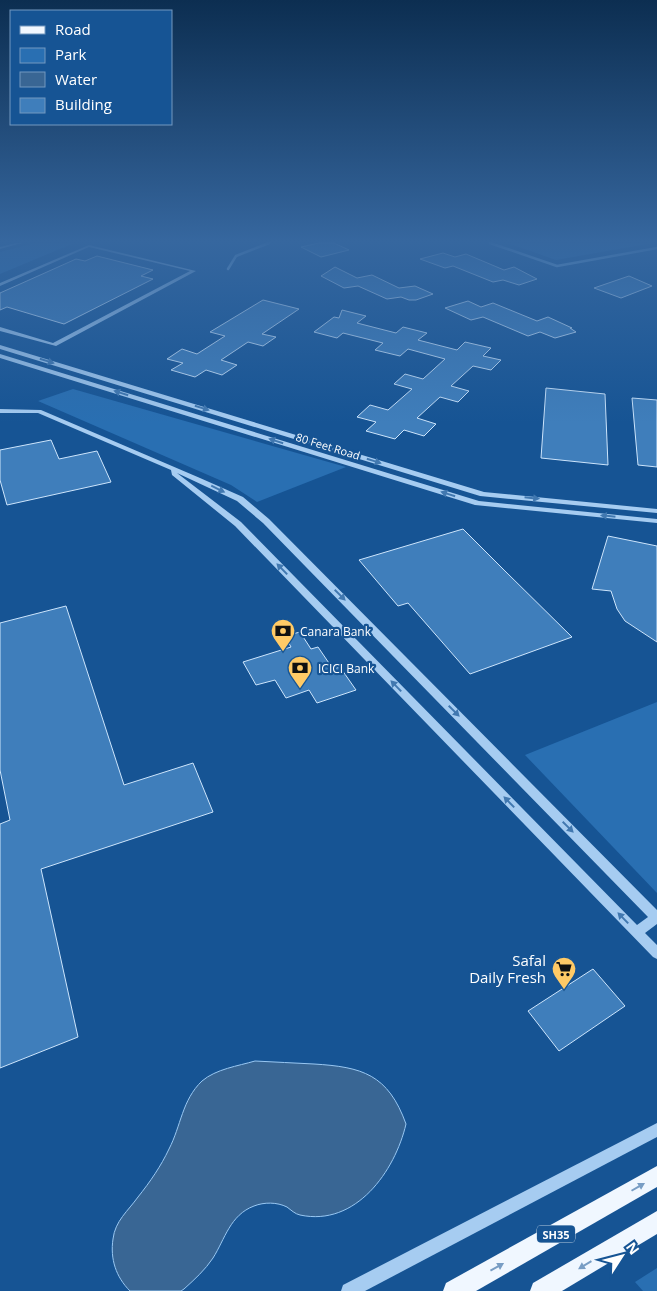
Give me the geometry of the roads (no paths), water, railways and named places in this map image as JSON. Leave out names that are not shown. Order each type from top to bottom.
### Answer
[{"type":"main road","name":"SH35","points":[[454,1291],[657,1176]]},
{"type":"main road","points":[[541,1291],[657,1222]]},
{"type":"street","points":[[0,329],[54,346],[134,303]]},
{"type":"street","name":"80 Feet Road","points":[[0,347],[483,494],[657,511]]},
{"type":"street","name":"80 Feet Road","points":[[0,356],[478,504],[657,521]]},
{"type":"street","points":[[0,411],[39,411],[240,500],[266,521],[657,917],[637,932]]},
{"type":"street","points":[[174,470],[174,474],[238,524],[657,953]]},
{"type":"street","points":[[349,1291],[657,1130]]},
{"type":"water","points":[[255,1061],[331,1065],[359,1071],[371,1076],[391,1094],[406,1124],[393,1160],[370,1192],[355,1204],[339,1212],[320,1216],[300,1215],[287,1207],[275,1203],[266,1203],[246,1210],[239,1215],[229,1228],[210,1262],[181,1291],[130,1291],[121,1280],[113,1261],[113,1239],[119,1221],[147,1186],[162,1162],[195,1088],[208,1077],[227,1068]]},
{"type":"place","name":"Canara Bank","points":[[283,652]]},
{"type":"place","name":"ICICI Bank","points":[[300,689]]},
{"type":"place","name":"Safal Daily Fresh","points":[[564,990]]}]
